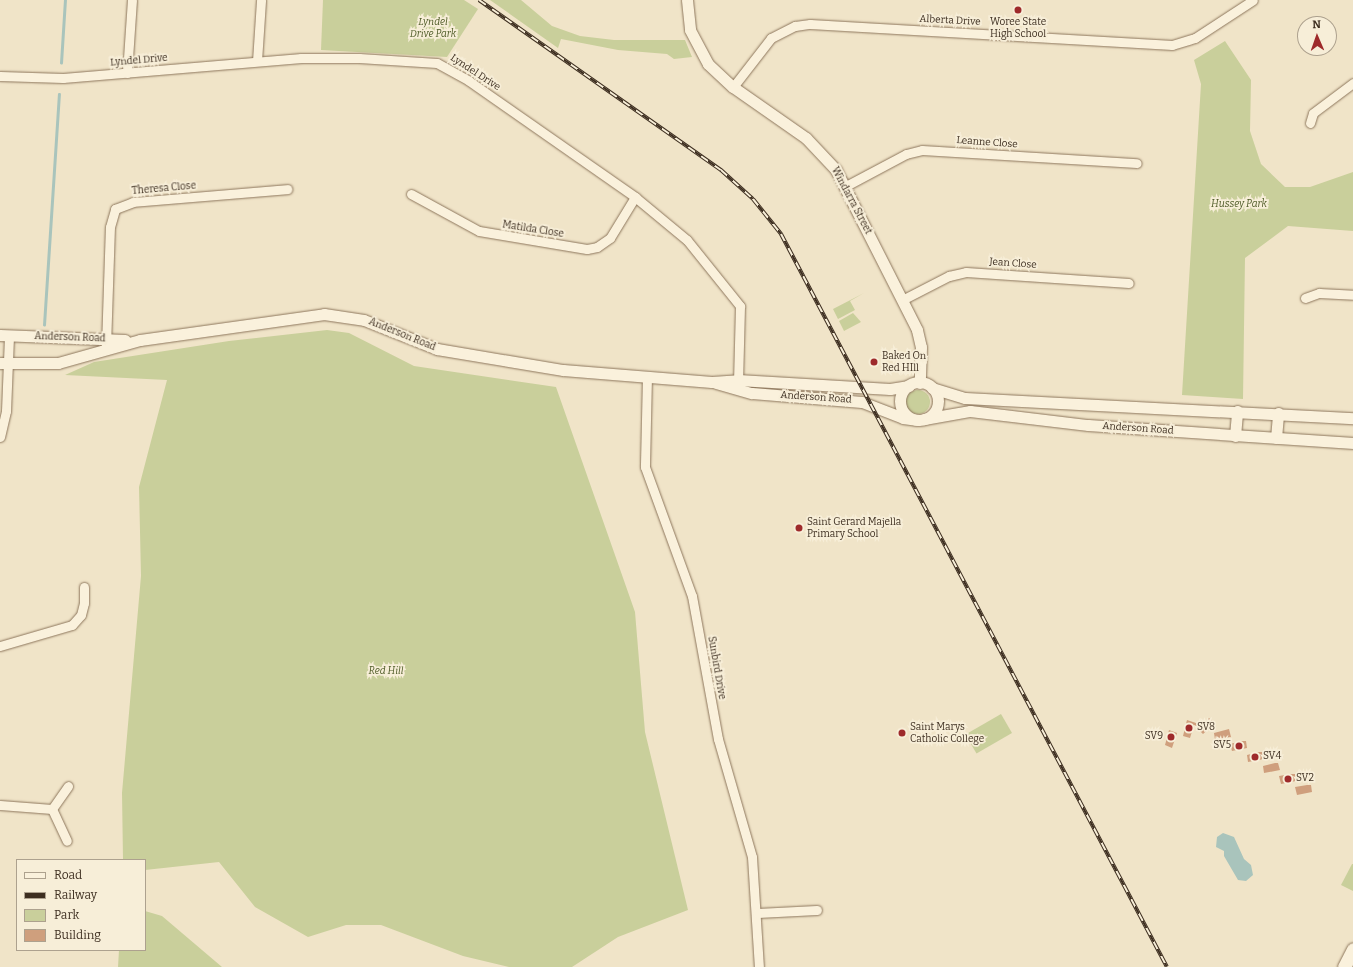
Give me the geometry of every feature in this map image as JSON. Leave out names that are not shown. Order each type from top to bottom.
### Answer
[{"type":"main road","points":[[1344,967],[1353,949]]},
{"type":"street","points":[[127,73],[132,0]]},
{"type":"street","points":[[257,61],[261,0]]},
{"type":"street","name":"Windarra Street","points":[[687,0],[690,30],[701,55],[733,87],[806,138],[827,159],[844,187],[902,300],[920,340],[914,384]]},
{"type":"street","name":"Alberta Drive","points":[[733,87],[771,38],[795,26],[810,24],[1172,45],[1195,38],[1253,0]]},
{"type":"street","name":"Lyndel Drive","points":[[0,76],[63,78],[257,61],[344,57],[437,63],[469,81],[635,196],[687,240],[733,294],[742,316],[738,385]]},
{"type":"street","points":[[1310,123],[1313,114],[1353,83]]},
{"type":"street","name":"Leanne Close","points":[[844,187],[906,154],[922,150],[1138,163]]},
{"type":"street","name":"Theresa Close","points":[[105,345],[110,227],[115,209],[133,202],[287,189]]},
{"type":"street","name":"Matilda Close","points":[[411,194],[480,231],[587,249],[597,247],[610,238],[635,196]]},
{"type":"street","name":"Jean Close","points":[[902,300],[949,276],[966,272],[1129,283]]},
{"type":"street","points":[[1305,298],[1319,293],[1353,295]]},
{"type":"street","name":"Anderson Road","points":[[4,364],[58,363],[105,345],[289,317],[330,314],[364,320],[445,351],[563,370],[712,382],[862,402],[903,418],[921,420],[970,411],[1088,426],[1353,443]]},
{"type":"street","points":[[0,437],[6,411],[4,335]]},
{"type":"street","name":"Anderson Road","points":[[4,335],[105,345]]},
{"type":"street","name":"Sunbird Drive","points":[[647,376],[645,472],[692,596],[718,739],[752,857],[759,967]]},
{"type":"street","points":[[932,388],[937,406],[932,415],[921,420],[907,416],[901,406],[901,394],[914,384],[932,388],[965,398],[1353,418]]},
{"type":"street","name":"Anderson Road","points":[[738,385],[883,389],[914,384]]},
{"type":"street","points":[[1235,436],[1237,411]]},
{"type":"street","points":[[1276,438],[1278,414]]},
{"type":"street","points":[[0,646],[72,625],[81,615],[84,603],[84,587]]},
{"type":"street","points":[[52,809],[68,786]]},
{"type":"street","points":[[0,805],[52,809]]},
{"type":"street","points":[[52,809],[67,841]]},
{"type":"street","points":[[756,913],[817,910]]},
{"type":"green space","name":"Lyndel Drive Park","points":[[323,0],[464,0],[478,9],[447,57],[321,50]]},
{"type":"green space","points":[[490,0],[521,0],[552,26],[580,36],[614,40],[685,40],[692,57],[674,59],[667,54],[618,50],[561,39],[558,48]]},
{"type":"green space","name":"Hussey Park","points":[[1225,41],[1251,80],[1250,131],[1261,164],[1285,187],[1310,187],[1353,172],[1353,231],[1288,226],[1245,258],[1243,399],[1182,395],[1201,84],[1194,60]]},
{"type":"green space","points":[[864,293],[850,301],[855,310],[838,319],[833,309]]},
{"type":"green space","points":[[853,313],[861,322],[844,331],[839,321]]},
{"type":"green space","name":"Red Hill","points":[[327,330],[349,333],[414,366],[556,387],[635,612],[645,732],[688,910],[618,937],[572,967],[509,967],[463,956],[381,925],[346,925],[308,937],[255,907],[219,862],[146,870],[146,859],[123,859],[122,793],[141,576],[139,487],[167,380],[65,375],[94,362],[229,341]]},
{"type":"green space","points":[[918,390],[927,393],[930,402],[927,411],[918,414],[909,411],[906,402],[909,393]]},
{"type":"green space","points":[[1001,714],[1012,733],[976,754],[965,734]]},
{"type":"green space","points":[[1353,864],[1353,891],[1341,885]]},
{"type":"green space","points":[[146,911],[162,916],[222,967],[118,967],[119,951],[146,951]]},
{"type":"water","points":[[1223,833],[1234,837],[1244,859],[1251,865],[1253,875],[1246,881],[1238,880],[1224,856],[1224,851],[1216,847],[1217,837]]},
{"type":"building","points":[[1209,718],[1215,723],[1203,734],[1194,725],[1190,738],[1183,736],[1187,720],[1202,725]]},
{"type":"building","points":[[1229,729],[1231,737],[1215,740],[1214,733]]},
{"type":"building","name":"SV9","points":[[1169,730],[1177,733],[1172,748],[1165,745]]},
{"type":"building","name":"SV5","points":[[1246,741],[1247,748],[1232,751],[1230,744]]},
{"type":"building","name":"SV4","points":[[1262,752],[1264,759],[1248,762],[1247,755]]},
{"type":"building","points":[[1278,763],[1280,770],[1264,773],[1263,766]]},
{"type":"building","name":"SV2","points":[[1295,774],[1296,781],[1281,784],[1279,776]]},
{"type":"building","points":[[1311,785],[1312,792],[1297,795],[1295,787]]},
{"type":"waterway","points":[[61,63],[65,0]]},
{"type":"waterway","points":[[44,325],[59,94]]},
{"type":"railway","points":[[479,0],[721,170],[753,199],[781,234],[1167,967]]},
{"type":"place","name":"Woree State High School","points":[[1018,10]]},
{"type":"place","name":"Baked On Red HIll","points":[[874,362]]},
{"type":"place","name":"Saint Gerard Majella Primary School","points":[[799,528]]},
{"type":"place","name":"SV8","points":[[1189,728]]},
{"type":"place","name":"Saint Marys Catholic College","points":[[902,733]]},
{"type":"place","name":"SV9","points":[[1171,737]]},
{"type":"place","name":"SV5","points":[[1239,746]]},
{"type":"place","name":"SV4","points":[[1255,757]]},
{"type":"place","name":"SV2","points":[[1288,779]]}]
